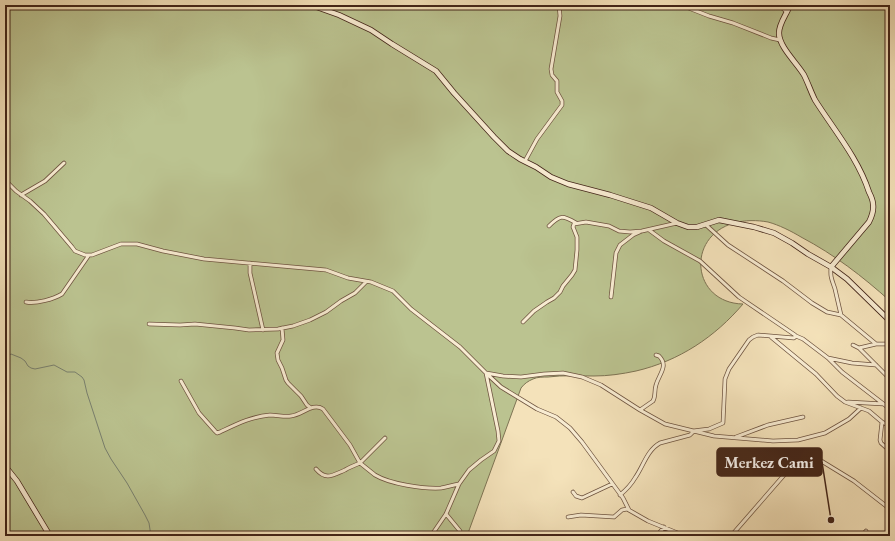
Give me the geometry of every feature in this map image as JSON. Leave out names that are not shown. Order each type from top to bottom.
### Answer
[{"type":"street","points":[[311,5],[339,15],[371,30],[436,71],[494,138],[508,151],[550,177],[568,184],[651,208],[677,223],[688,227],[706,225],[719,220],[754,227],[774,233],[831,267],[847,279],[890,321]]},
{"type":"street","points":[[525,162],[538,139],[562,105],[562,101],[557,92],[557,82],[552,75],[551,69],[560,16],[559,5]]},
{"type":"street","points":[[681,5],[780,40]]},
{"type":"street","points":[[779,5],[787,12]]},
{"type":"street","points":[[790,5],[780,28],[780,40],[784,48],[804,75],[815,99],[859,168],[873,204],[873,214],[869,222],[831,267],[831,280],[834,286],[841,315]]},
{"type":"street","points":[[21,195],[45,181],[64,164]]},
{"type":"street","points":[[5,180],[44,214],[75,251],[80,253],[89,255],[121,244],[137,244],[204,259],[326,270],[348,278],[371,282],[393,291],[411,309],[460,347],[501,387],[537,409],[556,417],[570,428],[582,442],[629,510],[648,521],[685,536]]},
{"type":"street","points":[[549,226],[560,217],[576,223],[586,222],[609,226],[619,231],[630,232],[649,230],[677,223]]},
{"type":"street","points":[[523,322],[534,311],[554,298],[560,292],[575,270],[577,237],[573,226],[576,223]]},
{"type":"street","points":[[706,225],[728,245],[783,281],[812,304],[827,312],[841,315],[876,344]]},
{"type":"street","points":[[649,230],[664,241],[700,261],[739,297],[796,336],[803,339],[828,358],[842,372],[890,409]]},
{"type":"street","points":[[611,297],[616,253],[618,248],[633,235],[642,231]]},
{"type":"street","points":[[26,302],[35,303],[62,294],[89,255]]},
{"type":"street","points":[[250,263],[250,273],[263,330]]},
{"type":"street","points":[[149,324],[195,324],[249,330],[263,330],[293,326],[326,312],[340,301],[355,293],[366,282]]},
{"type":"street","points":[[282,328],[284,340],[277,353],[278,360],[288,383],[311,408]]},
{"type":"street","points":[[620,495],[630,485],[656,445],[690,435],[693,431],[709,429],[723,423],[726,379],[729,369],[749,340],[758,336],[794,338],[796,336]]},
{"type":"street","points":[[771,336],[816,374],[844,402],[869,412],[890,426]]},
{"type":"street","points":[[859,348],[876,344],[890,344]]},
{"type":"street","points":[[853,345],[859,348],[890,379]]},
{"type":"street","points":[[640,410],[654,399],[655,387],[664,363],[659,356],[656,355]]},
{"type":"street","points":[[828,358],[852,363],[876,365]]},
{"type":"street","points":[[486,374],[521,378],[544,374],[563,373],[582,376],[601,385],[665,424],[714,436],[735,438],[773,441],[798,440],[825,433],[849,419],[861,408]]},
{"type":"street","points":[[431,536],[446,514],[459,484],[469,470],[494,451],[499,441],[486,374]]},
{"type":"street","points":[[181,381],[199,414],[217,432],[248,419],[272,415],[298,415],[311,408],[320,407],[350,445],[360,463],[375,475],[402,484],[421,487],[441,488],[459,484]]},
{"type":"street","points":[[844,402],[884,404]]},
{"type":"street","points":[[735,438],[768,425],[803,417]]},
{"type":"street","points":[[882,422],[880,440],[890,451]]},
{"type":"street","points":[[316,469],[322,475],[332,476],[360,463],[385,438]]},
{"type":"street","points":[[731,536],[805,451],[854,481],[890,509]]},
{"type":"street","points":[[6,470],[17,481],[50,536]]},
{"type":"street","points":[[573,492],[576,496],[582,498],[612,484]]},
{"type":"street","points":[[568,517],[580,515],[614,517],[622,510],[629,510]]},
{"type":"street","points":[[446,514],[460,531],[460,536]]},
{"type":"street","points":[[657,536],[664,527]]},
{"type":"street","points":[[862,536],[866,531]]},
{"type":"green space","points":[[5,5],[890,5],[890,301],[837,259],[781,226],[768,222],[747,221],[734,223],[718,230],[708,241],[702,255],[701,268],[705,282],[713,293],[726,301],[743,304],[721,327],[695,346],[652,367],[610,375],[538,377],[525,384],[521,388],[467,536],[5,536]]},
{"type":"waterway","points":[[5,362],[11,354],[21,358],[31,368],[35,369],[54,365],[67,372],[75,372],[82,377],[105,448],[145,515],[149,523],[151,536]]},
{"type":"place","name":"Merkez Cami","points":[[831,520]]}]
